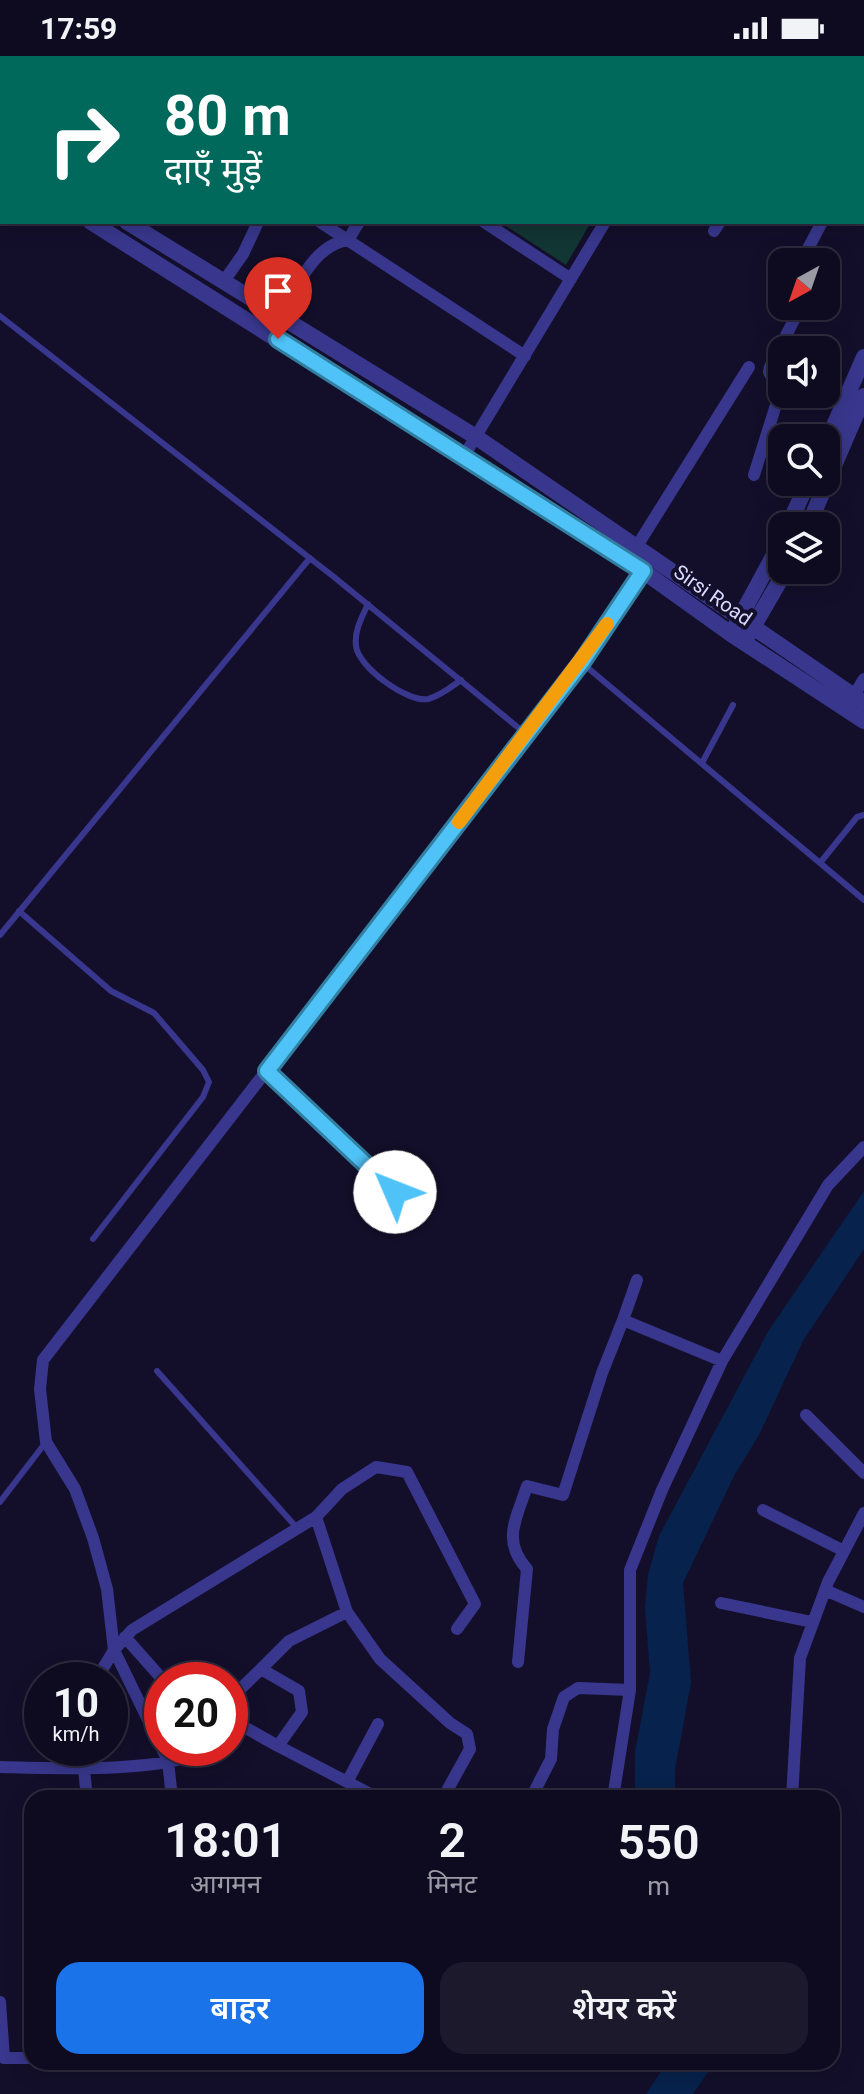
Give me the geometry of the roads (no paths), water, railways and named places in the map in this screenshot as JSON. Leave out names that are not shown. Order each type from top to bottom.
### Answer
[{"type":"street","name":"Sirsi Road","points":[[94,224],[643,571],[864,721]]},
{"type":"street","name":"Sirsi Road","points":[[130,224],[476,437],[859,700]]},
{"type":"street","points":[[224,281],[243,254],[257,224]]},
{"type":"street","points":[[323,224],[525,356]]},
{"type":"street","points":[[348,240],[358,224]]},
{"type":"street","points":[[487,224],[571,279]]},
{"type":"street","points":[[464,456],[604,224]]},
{"type":"street","points":[[808,248],[821,224]]},
{"type":"street","points":[[279,315],[317,256],[332,242],[348,240]]},
{"type":"street","points":[[754,475],[780,392],[769,372],[770,367],[794,320]]},
{"type":"street","points":[[835,424],[863,365]]},
{"type":"street","points":[[637,546],[749,367]]},
{"type":"street","points":[[814,512],[864,396]]},
{"type":"street","points":[[144,1712],[114,1650],[107,1589],[93,1538],[75,1489],[46,1442],[40,1389],[43,1360],[582,662],[643,571]]},
{"type":"street","points":[[748,621],[768,573]]},
{"type":"street","points":[[738,638],[776,584]]},
{"type":"street","points":[[859,700],[864,679]]},
{"type":"street","points":[[614,1790],[630,1690],[630,1570],[677,1456],[722,1361],[828,1185],[864,1147]]},
{"type":"street","points":[[518,1662],[527,1569],[515,1556],[511,1537],[527,1486],[563,1495],[602,1373],[637,1280]]},
{"type":"street","points":[[623,1320],[722,1361]]},
{"type":"street","points":[[806,1415],[864,1473]]},
{"type":"street","points":[[107,1662],[132,1630],[316,1517],[342,1489],[376,1467],[407,1472],[475,1604],[457,1629]]},
{"type":"street","points":[[763,1510],[844,1551]]},
{"type":"street","points":[[792,1790],[800,1658],[825,1590],[864,1513]]},
{"type":"street","points":[[316,1517],[347,1612],[380,1659],[450,1723],[467,1734],[470,1749],[447,1790]]},
{"type":"street","points":[[825,1590],[864,1607]]},
{"type":"street","points":[[721,1603],[812,1622]]},
{"type":"street","points":[[248,1682],[289,1641],[347,1612]]},
{"type":"street","points":[[125,1637],[147,1662]]},
{"type":"street","points":[[261,1669],[299,1691],[302,1712],[278,1746]]},
{"type":"street","points":[[535,1790],[551,1759],[553,1729],[564,1697],[578,1688],[630,1690]]},
{"type":"street","points":[[347,1782],[378,1724]]},
{"type":"street","points":[[248,1729],[362,1790]]},
{"type":"street","points":[[0,1767],[84,1769],[144,1763]]},
{"type":"street","points":[[169,1766],[171,1790]]},
{"type":"street","points":[[84,1769],[86,1790]]},
{"type":"street","points":[[0,2002],[2,2058],[24,2058]]},
{"type":"lane","points":[[0,316],[368,604],[526,734]]},
{"type":"lane","points":[[0,935],[310,558]]},
{"type":"lane","points":[[368,604],[358,627],[356,646],[364,663],[385,681],[417,700],[436,696],[461,680]]},
{"type":"lane","points":[[582,662],[864,900]]},
{"type":"lane","points":[[702,763],[733,705]]},
{"type":"lane","points":[[820,863],[857,817],[864,815]]},
{"type":"lane","points":[[19,911],[111,991],[154,1013],[203,1070],[209,1082],[203,1097],[93,1239]]},
{"type":"lane","points":[[267,1071],[395,1192]]},
{"type":"lane","points":[[157,1371],[297,1528]]},
{"type":"lane","points":[[0,1502],[46,1442]]},
{"type":"water","points":[[864,1191],[864,1249],[803,1341],[683,1583],[691,1683],[675,1769],[675,1790],[635,1790],[635,1752],[650,1673],[645,1608],[648,1575],[659,1536],[769,1330]]},
{"type":"water","points":[[662,2070],[710,2070],[693,2094],[646,2094]]}]
